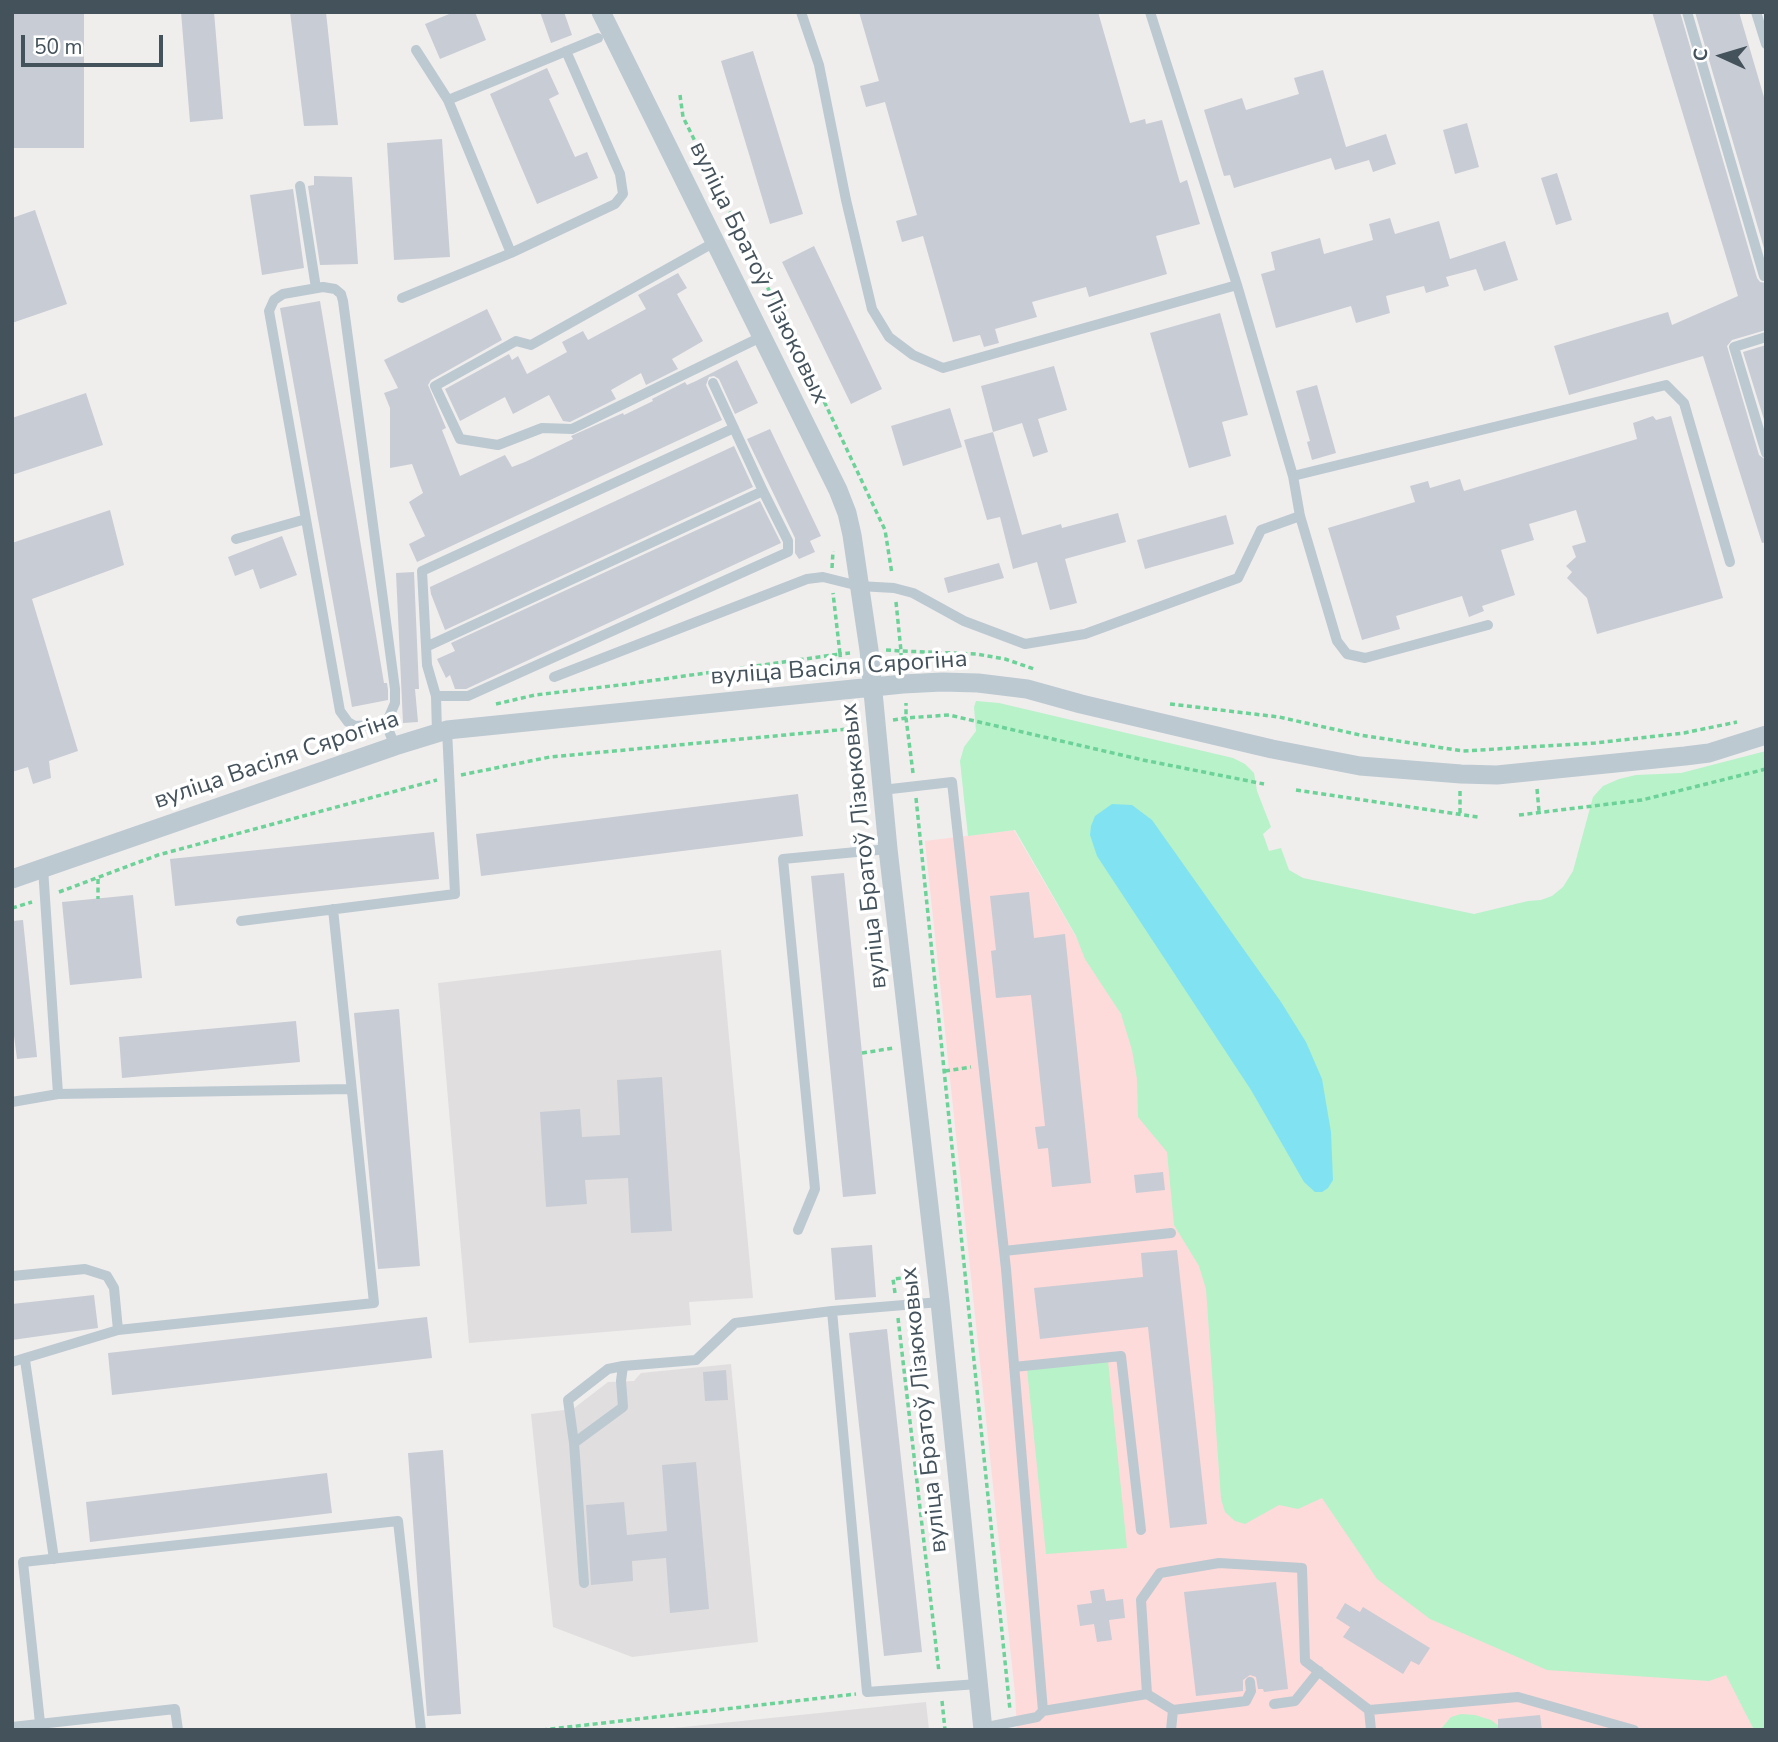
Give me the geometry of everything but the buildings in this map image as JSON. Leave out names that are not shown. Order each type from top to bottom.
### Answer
[{"type":"street","name":"вуліца Братоў Лізюковых","points":[[601,12],[847,513],[873,688],[888,849],[940,1302],[982,1729]]},
{"type":"street","name":"вуліца Васіля Сярогіна","points":[[12,879],[442,732],[788,695],[942,682],[1027,689],[1272,749],[1348,764],[1461,774],[1497,775],[1709,753],[1766,735]]},
{"type":"lane","points":[[801,12],[819,65],[846,200],[872,309],[889,337],[913,355],[943,368],[1237,285]]},
{"type":"lane","points":[[1150,12],[1237,285],[1293,476],[1300,516],[1337,641],[1347,654],[1365,658],[1488,625]]},
{"type":"lane","points":[[1687,12],[1764,276],[1766,275]]},
{"type":"lane","points":[[1756,12],[1766,44]]},
{"type":"lane","points":[[448,100],[598,38]]},
{"type":"lane","points":[[416,50],[448,100],[510,253]]},
{"type":"lane","points":[[402,298],[510,253],[615,204],[623,194],[621,174],[566,51]]},
{"type":"lane","points":[[300,186],[316,288]]},
{"type":"lane","points":[[715,242],[531,345],[516,341],[435,386],[460,439],[498,445],[542,429],[572,429],[761,337]]},
{"type":"lane","points":[[386,724],[355,726],[348,722],[340,711],[269,311],[274,300],[283,294],[316,288],[335,289],[341,294],[343,301],[395,689],[395,703],[386,724],[395,746]]},
{"type":"lane","points":[[1766,337],[1734,347],[1766,453]]},
{"type":"lane","points":[[436,696],[468,696],[788,552],[788,541],[713,383]]},
{"type":"lane","points":[[1293,476],[1666,385],[1684,403],[1730,562]]},
{"type":"lane","points":[[241,921],[455,894],[449,777],[436,696],[428,665],[422,572],[734,428]]},
{"type":"lane","points":[[428,646],[763,491]]},
{"type":"lane","points":[[554,677],[807,579],[823,577],[859,586],[894,588],[913,593],[964,621],[1025,643],[1085,634],[1238,578],[1261,530],[1300,516]]},
{"type":"lane","points":[[236,540],[306,520]]},
{"type":"lane","points":[[882,790],[952,782],[1004,1251],[1040,1714],[1038,1730]]},
{"type":"lane","points":[[798,1230],[816,1189],[783,859],[888,849]]},
{"type":"lane","points":[[43,868],[58,1094]]},
{"type":"lane","points":[[12,1362],[118,1330],[374,1303],[333,909]]},
{"type":"lane","points":[[12,1102],[58,1094],[351,1089]]},
{"type":"lane","points":[[1004,1251],[1171,1233]]},
{"type":"lane","points":[[12,1276],[85,1269],[107,1276],[114,1288],[118,1330]]},
{"type":"lane","points":[[584,1583],[574,1443],[568,1400],[608,1369],[696,1360],[735,1323],[940,1302]]},
{"type":"lane","points":[[832,1311],[867,1692],[978,1684]]},
{"type":"lane","points":[[1014,1367],[1121,1356],[1141,1530]]},
{"type":"lane","points":[[25,1360],[54,1559]]},
{"type":"lane","points":[[574,1443],[623,1407],[623,1366]]},
{"type":"lane","points":[[40,1723],[23,1562],[398,1521],[421,1730]]},
{"type":"lane","points":[[1147,1694],[1141,1600],[1160,1573],[1219,1563],[1302,1568],[1306,1661],[1369,1710],[1518,1697],[1634,1730]]},
{"type":"lane","points":[[1273,1704],[1295,1701],[1319,1671]]},
{"type":"lane","points":[[982,1729],[1040,1714],[1147,1694],[1174,1710],[1246,1701],[1251,1691],[1250,1682]]},
{"type":"lane","points":[[12,1727],[176,1709],[178,1730]]},
{"type":"lane","points":[[1171,1730],[1174,1710]]},
{"type":"lane","points":[[1369,1710],[1371,1730]]},
{"type":"path","points":[[680,95],[683,117],[885,530],[901,658]]},
{"type":"path","points":[[883,650],[976,654],[1004,659],[1036,670]]},
{"type":"path","points":[[842,674],[839,654],[859,652]]},
{"type":"path","points":[[905,698],[1011,1723]]},
{"type":"path","points":[[1167,703],[1279,717],[1360,735],[1463,751],[1595,743],[1684,733],[1745,721]]},
{"type":"path","points":[[846,709],[849,729]]},
{"type":"path","points":[[884,722],[930,715],[970,719],[1048,739],[1264,784]]},
{"type":"path","points":[[12,908],[158,855],[358,799],[449,777],[550,757],[860,726]]},
{"type":"path","points":[[1520,815],[1642,800],[1766,769]]},
{"type":"path","points":[[1536,784],[1539,811]]},
{"type":"path","points":[[1296,790],[1478,817]]},
{"type":"path","points":[[1460,790],[1460,813]]},
{"type":"path","points":[[98,879],[98,899]]},
{"type":"path","points":[[945,1071],[984,1065]]},
{"type":"path","points":[[896,1306],[945,1730]]},
{"type":"path","points":[[541,1730],[867,1692]]},
{"type":"shaded area","points":[[1014,830],[1234,1209],[1727,1674],[1754,1730],[1017,1730],[925,841]]},
{"type":"shaded area","points":[[721,950],[753,1298],[689,1302],[691,1325],[469,1343],[438,983]]},
{"type":"shaded area","points":[[731,1364],[758,1642],[632,1657],[553,1627],[531,1414],[573,1409],[608,1382],[634,1381],[641,1373]]},
{"type":"shaded area","points":[[926,1702],[929,1730],[654,1730]]},
{"type":"green space","points":[[976,701],[999,703],[1233,758],[1254,773],[1257,791],[1271,827],[1263,834],[1269,851],[1281,848],[1289,870],[1303,878],[1474,914],[1541,900],[1552,896],[1563,887],[1573,871],[1593,797],[1603,786],[1636,775],[1681,773],[1766,751],[1766,1730],[1754,1730],[1726,1675],[1709,1681],[1547,1670],[1430,1619],[1377,1579],[1322,1498],[1298,1509],[1279,1505],[1245,1524],[1235,1521],[1225,1512],[1221,1499],[1206,1289],[1199,1266],[1174,1225],[1167,1152],[1138,1117],[1137,1079],[1121,1014],[1085,959],[1076,936],[1015,830],[968,836],[960,761],[964,747],[976,731]]},
{"type":"green space","points":[[1108,1361],[1127,1548],[1046,1554],[1027,1369]]},
{"type":"green space","points":[[1461,1714],[1491,1720],[1504,1730],[1440,1730],[1451,1717]]},
{"type":"water","points":[[1112,804],[1132,805],[1152,820],[1281,1002],[1306,1042],[1322,1079],[1331,1132],[1333,1180],[1322,1192],[1315,1192],[1304,1182],[1251,1090],[1097,856],[1090,835],[1091,826],[1095,816]]}]
